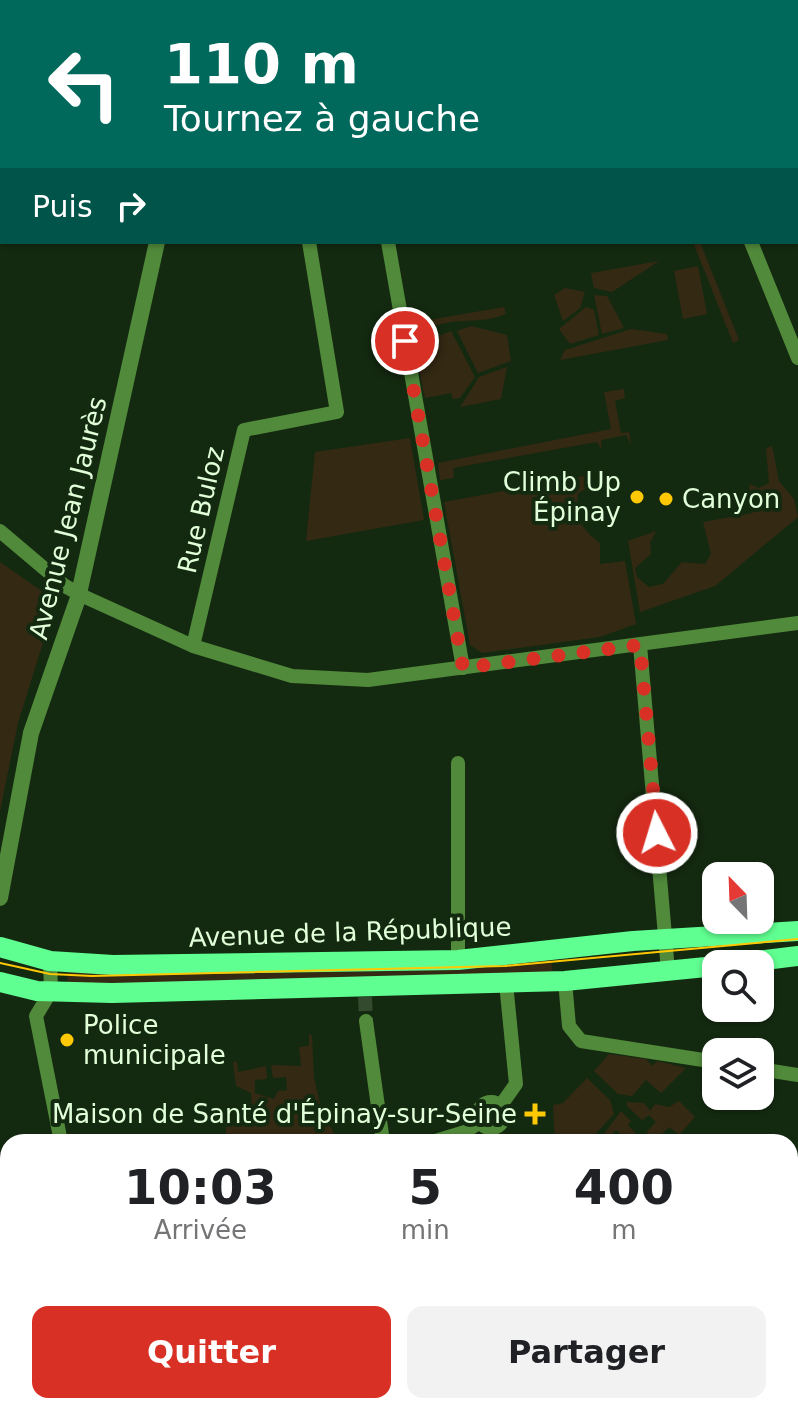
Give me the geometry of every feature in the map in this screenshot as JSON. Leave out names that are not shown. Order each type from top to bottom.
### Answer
[{"type":"main road","name":"Avenue de la République","points":[[0,947],[50,961],[113,965],[458,960],[668,939],[798,931]]},
{"type":"main road","points":[[774,959],[798,956]]},
{"type":"main road","name":"Avenue de la République","points":[[0,982],[51,991],[112,993],[364,991],[565,981],[702,967]]},
{"type":"street","name":"Avenue Jean Jaurès","points":[[0,898],[31,733],[79,594],[157,244]]},
{"type":"street","name":"Rue Buloz","points":[[193,646],[244,430],[337,412],[309,244]]},
{"type":"street","points":[[388,244],[463,668]]},
{"type":"street","points":[[752,244],[798,358]]},
{"type":"street","points":[[0,531],[65,586],[79,594],[193,646],[292,676],[368,680],[798,623]]},
{"type":"street","points":[[640,645],[668,939],[668,971]]},
{"type":"street","points":[[458,763],[458,960]]},
{"type":"street","points":[[50,961],[51,991],[36,1016],[59,1134]]},
{"type":"street","points":[[565,981],[569,1026],[581,1041],[702,1060]]},
{"type":"street","points":[[459,1134],[480,1122],[487,1127],[499,1125],[504,1116],[501,1105],[516,1084],[506,983]]},
{"type":"street","points":[[366,1021],[382,1134]]},
{"type":"street","points":[[774,1071],[798,1075]]},
{"type":"shaded area","points":[[694,244],[701,244],[739,340],[733,343]]},
{"type":"shaded area","points":[[659,261],[612,292],[594,288],[591,273]]},
{"type":"shaded area","points":[[698,266],[707,314],[683,319],[674,271]]},
{"type":"shaded area","points":[[565,288],[585,292],[580,308],[563,321],[554,295]]},
{"type":"shaded area","points":[[594,295],[607,296],[624,328],[602,334]]},
{"type":"shaded area","points":[[504,307],[506,314],[488,319],[449,322],[431,328],[429,320]]},
{"type":"shaded area","points":[[586,307],[594,310],[599,335],[570,344],[559,329]]},
{"type":"shaded area","points":[[471,326],[507,335],[511,361],[478,373],[457,331]]},
{"type":"shaded area","points":[[631,329],[667,334],[668,340],[560,360],[565,350]]},
{"type":"shaded area","points":[[451,331],[475,377],[460,398],[453,399],[451,393],[425,398],[414,346]]},
{"type":"shaded area","points":[[507,367],[501,399],[460,407],[479,377]]},
{"type":"shaded area","points":[[624,389],[625,398],[615,401],[621,433],[629,432],[631,445],[626,435],[601,440],[602,450],[597,442],[453,468],[454,478],[440,480],[438,463],[611,429],[604,392]]},
{"type":"shaded area","points":[[410,438],[424,520],[306,541],[315,452]]},
{"type":"shaded area","points":[[772,446],[779,481],[794,499],[798,517],[715,586],[640,612],[628,541],[656,531],[650,543],[651,554],[635,568],[637,577],[649,587],[663,584],[682,562],[705,564],[711,554],[703,522],[753,513],[749,484],[759,488],[769,483],[766,448]]},
{"type":"shaded area","points":[[584,476],[590,487],[578,493],[580,522],[600,543],[600,564],[625,561],[636,624],[600,637],[482,653],[470,645],[444,502]]},
{"type":"shaded area","points":[[0,562],[56,601],[18,723],[0,811]]},
{"type":"shaded area","points":[[551,955],[553,975],[67,987],[68,968]]},
{"type":"shaded area","points":[[309,1033],[312,1036],[314,1078],[320,1104],[334,1134],[226,1134],[226,1119],[252,1111],[251,1093],[236,1086],[233,1062],[237,1062],[238,1072],[266,1066],[267,1079],[255,1080],[255,1093],[274,1099],[278,1091],[287,1090],[286,1077],[273,1078],[271,1065],[301,1066],[299,1047],[309,1046]]},
{"type":"shaded area","points":[[609,1054],[646,1059],[652,1066],[657,1061],[686,1068],[661,1093],[646,1080],[632,1096],[618,1094],[594,1071]]},
{"type":"shaded area","points":[[587,1078],[610,1100],[614,1114],[595,1134],[555,1134],[553,1105],[563,1103]]},
{"type":"shaded area","points":[[679,1101],[695,1117],[680,1134],[669,1127],[662,1134],[648,1134],[656,1122],[649,1115],[642,1120],[627,1106],[627,1102],[644,1103],[650,1111],[655,1104],[669,1107]]},
{"type":"shaded area","points":[[621,1111],[631,1121],[628,1125],[636,1134],[621,1134],[616,1130],[612,1134],[604,1134]]},
{"type":"tunnel","points":[[365,997],[366,1021]]},
{"type":"tram line","points":[[0,963],[50,974],[92,976],[505,966],[798,939]]},
{"type":"place","name":"Climb Up Épinay","points":[[637,497]]},
{"type":"place","name":"Canyon","points":[[666,499]]},
{"type":"place","name":"Police municipale","points":[[67,1040]]},
{"type":"place","name":"Maison de Santé d'Épinay-sur-Seine","points":[[535,1114]]},
{"type":"route","points":[[405,341],[463,668],[640,645],[657,833]]}]
